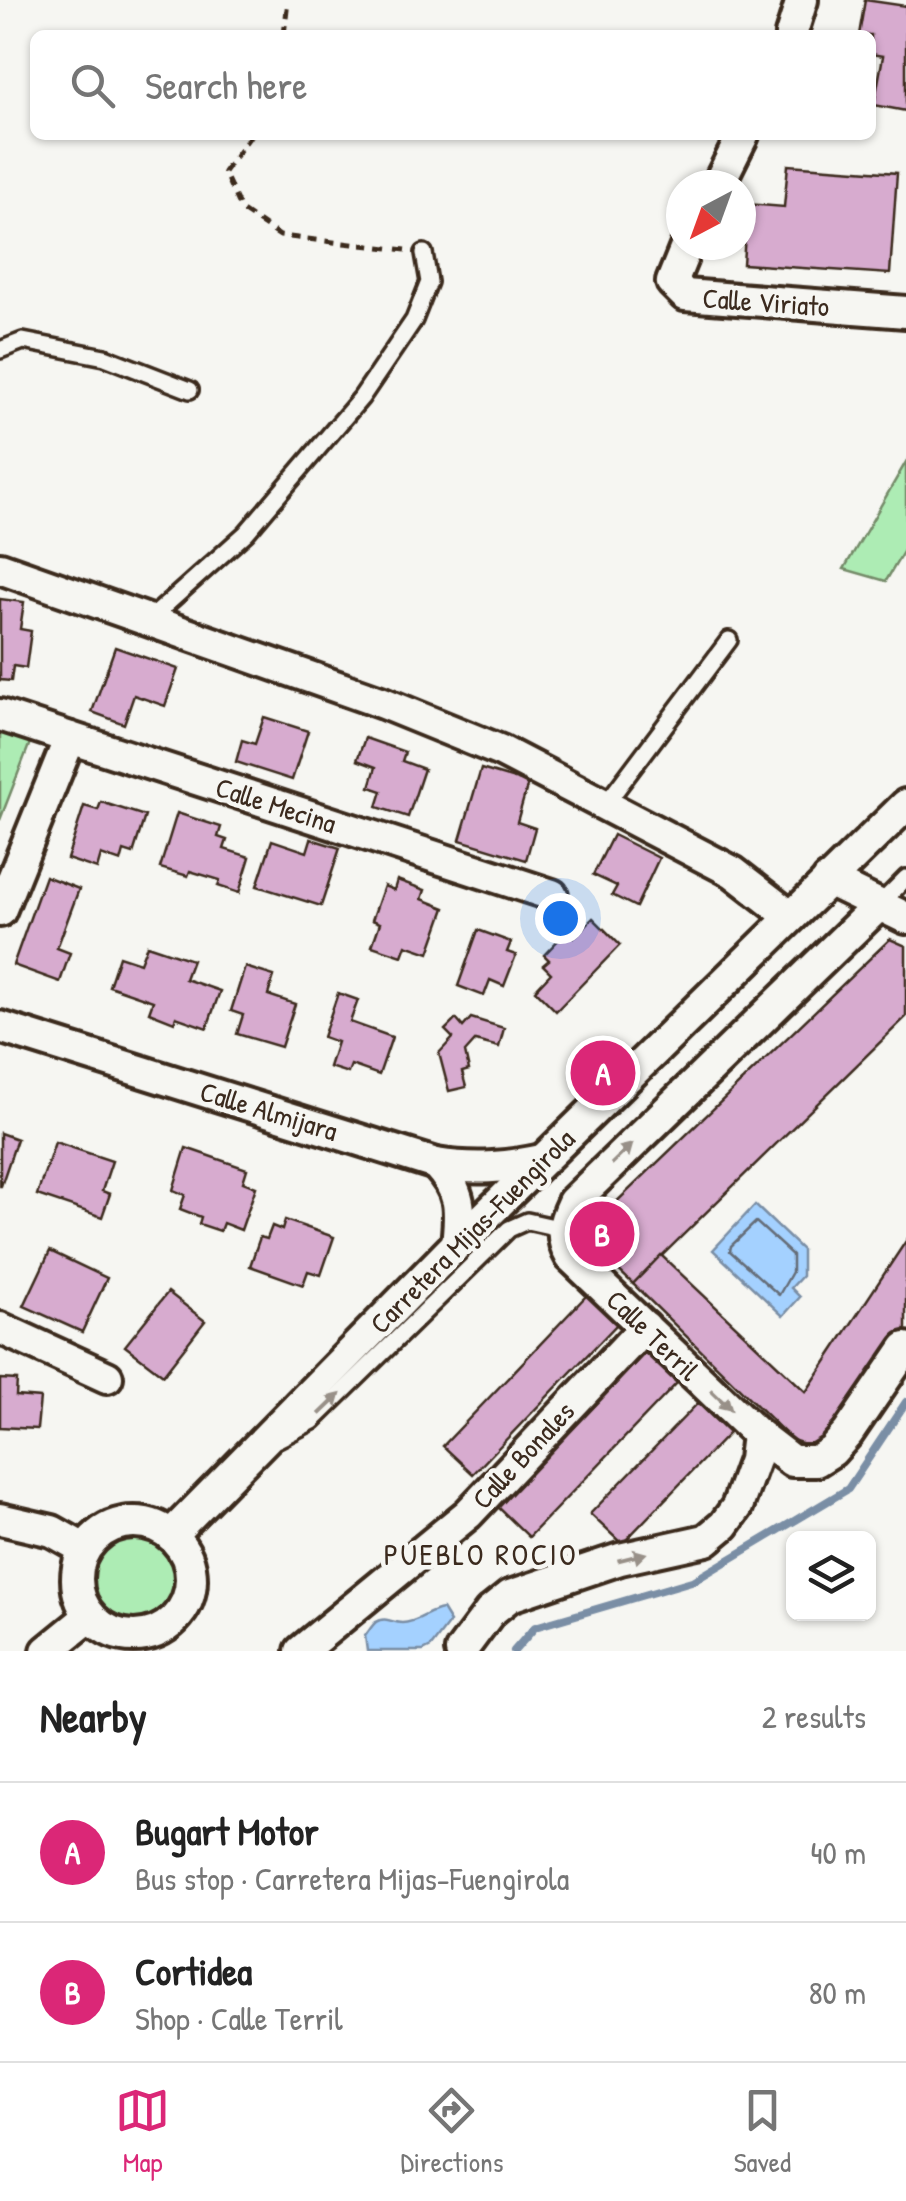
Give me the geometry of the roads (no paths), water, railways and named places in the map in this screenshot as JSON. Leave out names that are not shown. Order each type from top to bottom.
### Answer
[{"type":"street","points":[[792,30],[802,0]]},
{"type":"street","points":[[726,170],[740,140]]},
{"type":"street","name":"Calle Viriato","points":[[681,260],[672,282],[685,295],[906,312]]},
{"type":"street","points":[[0,568],[384,703],[501,751],[734,872],[792,917]]},
{"type":"street","name":"Calle Mecina","points":[[0,714],[552,894]]},
{"type":"street","points":[[0,911],[70,738]]},
{"type":"street","name":"Carretera Mijas-Fuengirola","points":[[171,1535],[456,1244],[906,805]]},
{"type":"street","points":[[828,880],[906,918]]},
{"type":"street","points":[[563,1229],[573,1202],[878,906]]},
{"type":"street","name":"Calle Almijara","points":[[0,1027],[436,1164],[473,1170],[509,1168],[542,1160]]},
{"type":"street","points":[[436,1164],[452,1180],[460,1208],[456,1244]]},
{"type":"street","name":"Calle Terril","points":[[563,1229],[562,1241],[570,1256],[757,1434],[792,1460],[816,1462],[832,1452],[906,1348]]},
{"type":"street","name":"Calle Bonales","points":[[301,1651],[468,1514],[645,1327]]},
{"type":"street","points":[[0,1328],[107,1378]]},
{"type":"street","points":[[461,1651],[490,1612],[510,1596],[620,1560],[706,1540],[737,1507],[754,1460],[757,1434]]},
{"type":"street","points":[[0,1519],[52,1531],[84,1549]]},
{"type":"street","points":[[124,1522],[157,1526],[171,1535],[188,1561],[191,1576],[190,1592],[175,1620],[148,1635],[132,1636],[116,1634],[90,1616],[77,1586],[78,1564],[84,1549],[108,1527],[124,1522]]},
{"type":"street","points":[[47,1651],[90,1616]]},
{"type":"lane","points":[[149,620],[246,534],[361,398],[414,320],[429,282],[424,252]]},
{"type":"lane","points":[[0,350],[23,341],[105,356],[190,390]]},
{"type":"lane","points":[[604,805],[729,640]]},
{"type":"lane","points":[[878,906],[906,878]]},
{"type":"lane","points":[[248,1455],[313,1421],[509,1228],[527,1221],[563,1229]]},
{"type":"water","points":[[755,1205],[802,1250],[802,1276],[791,1288],[800,1297],[783,1316],[713,1250]]},
{"type":"water","points":[[442,1609],[450,1622],[431,1647],[423,1651],[367,1651],[365,1636],[376,1622],[408,1622]]},
{"type":"waterway","points":[[514,1651],[535,1627],[695,1580],[848,1489],[906,1402]]},
{"type":"place","name":"Bugart Motor","points":[[603,1073]]},
{"type":"place","name":"Cortidea","points":[[602,1234]]},
{"type":"district","name":"PUEBLO ROCIO","points":[[481,1555]]}]
